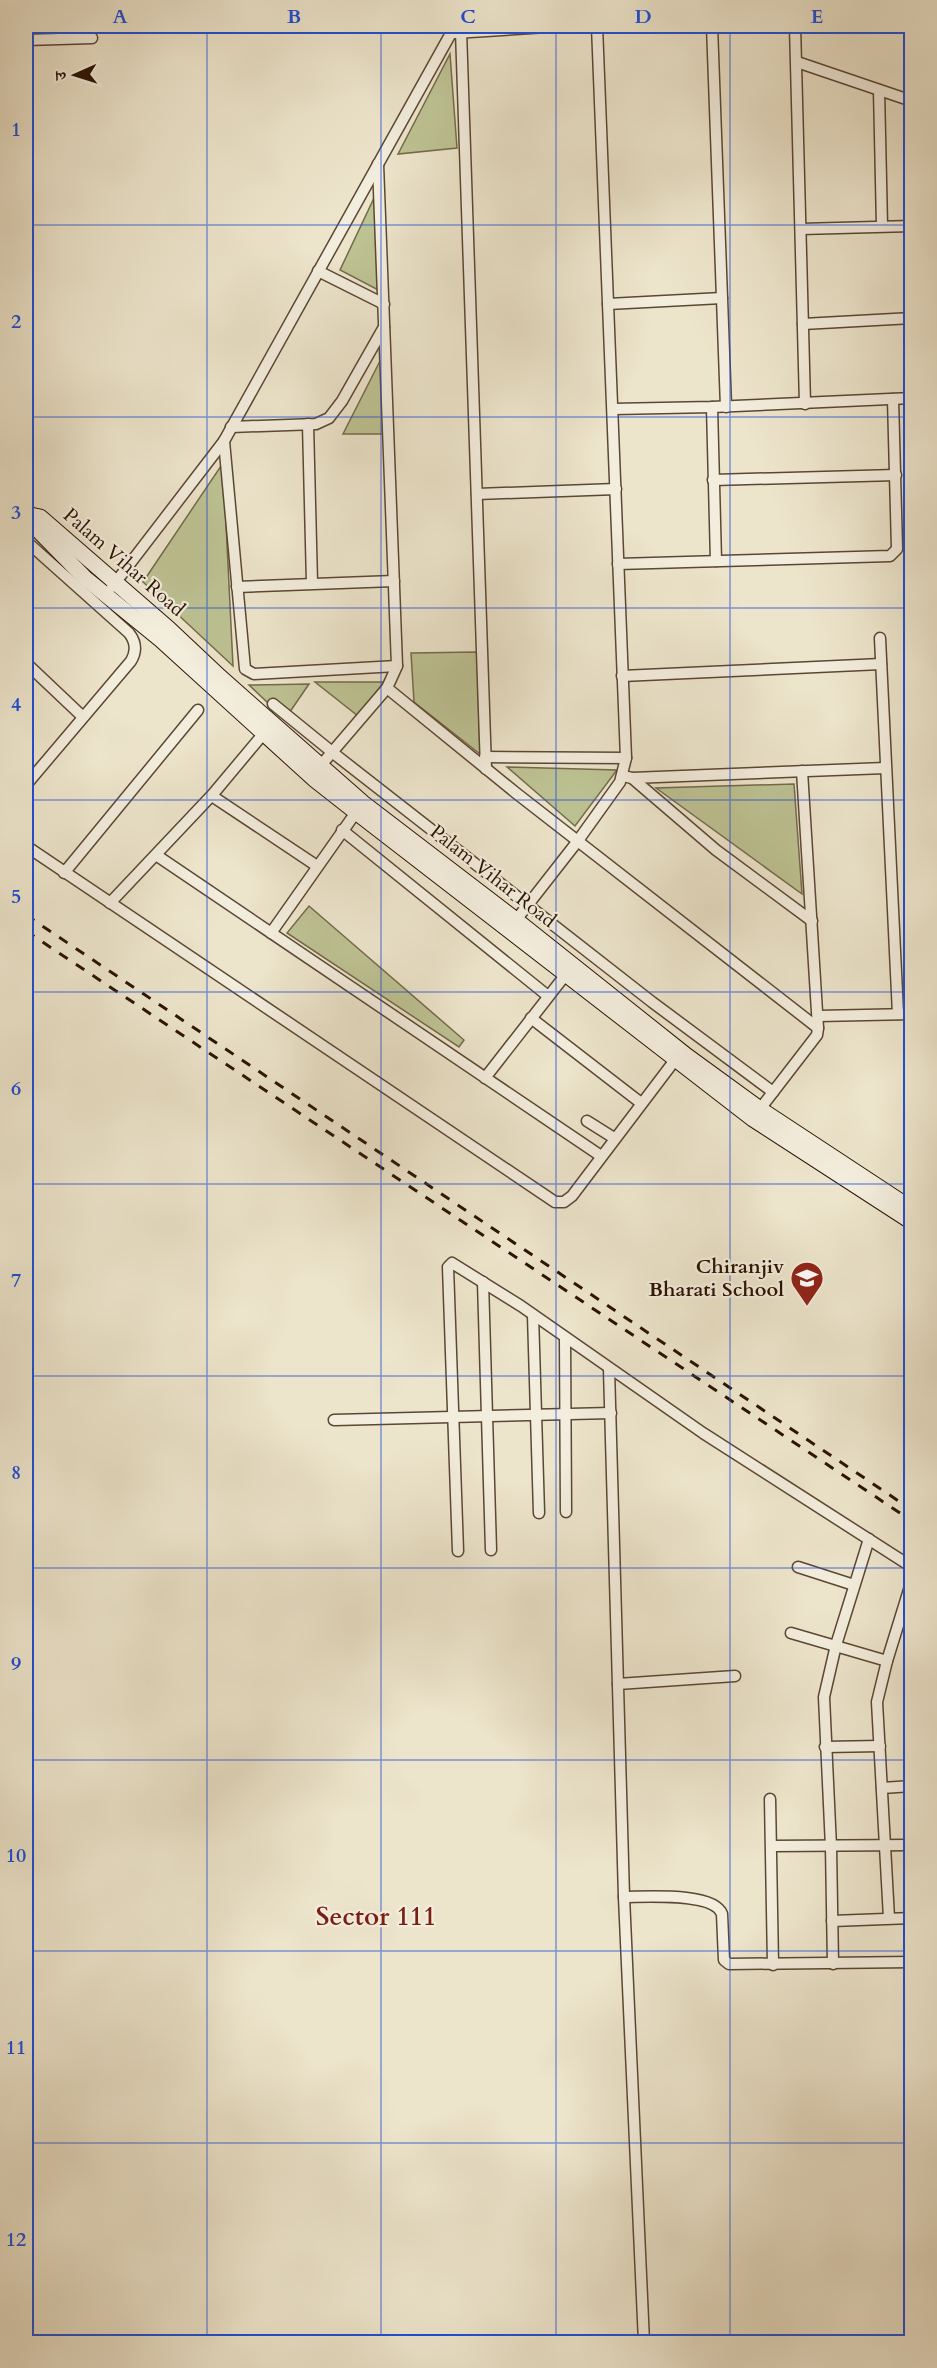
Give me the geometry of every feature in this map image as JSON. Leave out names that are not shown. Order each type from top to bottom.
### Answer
[{"type":"street","points":[[456,30],[562,26]]},
{"type":"street","points":[[516,920],[627,777],[597,26]]},
{"type":"street","points":[[712,26],[726,407]]},
{"type":"street","points":[[795,26],[805,404]]},
{"type":"street","points":[[106,596],[224,441],[378,164],[456,30]]},
{"type":"street","points":[[456,30],[477,494],[485,763]]},
{"type":"street","points":[[26,40],[92,38]]},
{"type":"street","points":[[797,62],[912,101]]},
{"type":"street","points":[[879,90],[882,226]]},
{"type":"street","points":[[316,771],[387,688],[398,666],[378,164]]},
{"type":"street","points":[[801,229],[912,225]]},
{"type":"street","points":[[318,272],[384,304]]},
{"type":"street","points":[[608,304],[722,298]]},
{"type":"street","points":[[803,324],[912,318]]},
{"type":"street","points":[[231,427],[324,422],[334,413],[384,326]]},
{"type":"street","points":[[613,409],[726,407],[912,398]]},
{"type":"street","points":[[618,564],[890,556],[897,549],[893,399]]},
{"type":"street","points":[[712,407],[716,561]]},
{"type":"street","points":[[308,424],[312,583]]},
{"type":"street","points":[[224,441],[243,664],[249,672],[254,674],[398,666]]},
{"type":"street","points":[[713,480],[896,475]]},
{"type":"street","points":[[477,494],[616,489]]},
{"type":"street","name":"Palam Vihar Road","points":[[31,520],[116,583],[169,628],[316,771]]},
{"type":"street","name":"Palam Vihar Road","points":[[31,520],[85,578],[161,640],[264,733],[569,969],[753,1119],[912,1222]]},
{"type":"street","points":[[26,541],[129,633],[134,640],[135,655],[83,717],[30,772],[26,785]]},
{"type":"street","points":[[237,587],[394,581]]},
{"type":"street","points":[[880,638],[898,1014]]},
{"type":"street","points":[[26,663],[83,717]]},
{"type":"street","points":[[622,676],[881,664]]},
{"type":"street","points":[[387,688],[485,763],[578,842],[818,1028]]},
{"type":"street","points":[[273,704],[652,1002],[773,1092]]},
{"type":"street","points":[[64,873],[198,710]]},
{"type":"street","points":[[110,903],[212,796],[264,733]]},
{"type":"street","points":[[485,763],[626,758]]},
{"type":"street","points":[[627,777],[885,768]]},
{"type":"street","points":[[760,1109],[817,1035],[818,1028],[802,771]]},
{"type":"street","points":[[627,777],[716,850],[812,921]]},
{"type":"street","points":[[212,796],[318,866]]},
{"type":"street","points":[[271,933],[359,807]]},
{"type":"street","name":"Palam Vihar Road","points":[[359,807],[516,920],[569,969]]},
{"type":"street","points":[[342,830],[548,996]]},
{"type":"street","points":[[26,846],[559,1204],[568,1200],[678,1056]]},
{"type":"street","points":[[156,855],[601,1156]]},
{"type":"street","points":[[485,1078],[569,969]]},
{"type":"street","points":[[818,1016],[912,1014]]},
{"type":"street","points":[[531,1018],[642,1103]]},
{"type":"street","name":"Palam Vihar Road","points":[[678,1056],[912,1209]]},
{"type":"street","points":[[587,1121],[614,1138]]},
{"type":"street","points":[[458,1551],[449,1264],[454,1264],[483,1282],[703,1433],[912,1567]]},
{"type":"street","points":[[483,1282],[491,1550]]},
{"type":"street","points":[[533,1315],[534,1415],[539,1513]]},
{"type":"street","points":[[565,1338],[566,1512]]},
{"type":"street","points":[[609,1369],[624,1897],[644,2343]]},
{"type":"street","points":[[334,1420],[611,1413]]},
{"type":"street","points":[[833,1964],[825,1684],[869,1539]]},
{"type":"street","points":[[798,1567],[854,1585]]},
{"type":"street","points":[[889,1918],[878,1702],[887,1661],[912,1580]]},
{"type":"street","points":[[791,1633],[887,1661]]},
{"type":"street","points":[[618,1684],[735,1676]]},
{"type":"street","points":[[825,1747],[880,1746]]},
{"type":"street","points":[[882,1788],[912,1786]]},
{"type":"street","points":[[770,1799],[773,1965]]},
{"type":"street","points":[[772,1846],[912,1845]]},
{"type":"street","points":[[624,1897],[694,1899],[720,1907],[726,1963],[773,1965],[912,1962]]},
{"type":"street","points":[[832,1921],[912,1918]]},
{"type":"street","points":[[817,2343],[881,2343]]},
{"type":"green space","points":[[450,54],[457,148],[398,154]]},
{"type":"green space","points":[[375,196],[382,292],[340,270]]},
{"type":"green space","points":[[381,359],[385,434],[343,434]]},
{"type":"green space","points":[[223,463],[233,666],[143,582]]},
{"type":"green space","points":[[477,652],[480,754],[414,702],[411,653]]},
{"type":"green space","points":[[315,682],[384,682],[358,716]]},
{"type":"green space","points":[[309,684],[285,719],[249,685]]},
{"type":"green space","points":[[507,767],[617,770],[575,826]]},
{"type":"green space","points":[[794,784],[802,894],[656,788]]},
{"type":"green space","points":[[309,906],[464,1040],[459,1047],[287,933]]},
{"type":"railway","points":[[26,915],[912,1510]]},
{"type":"railway","points":[[26,931],[912,1521]]},
{"type":"place","name":"Chiranjiv Bharati School","points":[[807,1307]]},
{"type":"district","name":"Sector 111","points":[[376,1916]]}]
